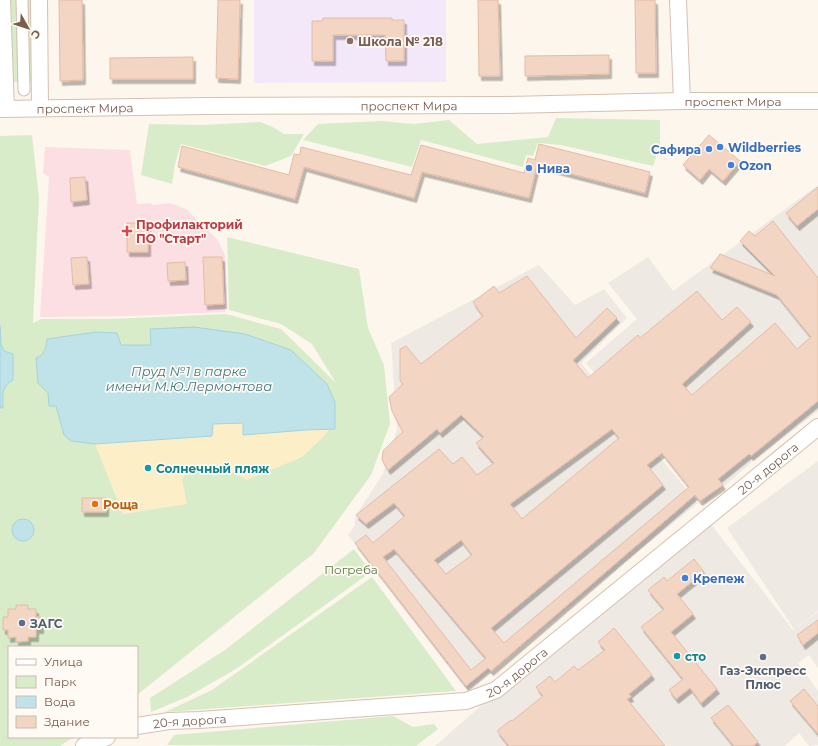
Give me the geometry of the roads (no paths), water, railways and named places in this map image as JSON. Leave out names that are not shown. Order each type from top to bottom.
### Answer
[{"type":"main road","points":[[2,0],[3,109]]},
{"type":"main road","points":[[39,0],[40,108]]},
{"type":"main road","points":[[678,0],[682,101]]},
{"type":"main road","name":"проспект Мира","points":[[3,109],[206,106],[496,105],[682,101],[818,101]]},
{"type":"main road","name":"20-я дорога","points":[[138,726],[169,721],[466,701],[496,690],[818,427]]},
{"type":"main road","points":[[84,746],[102,740]]},
{"type":"street","points":[[22,0],[24,90]]},
{"type":"water","points":[[0,326],[1,344],[4,351],[13,354],[13,380],[6,385],[3,395],[3,408],[0,408]]},
{"type":"water","name":"Пруд №1 в парке имени М.Ю.Лермонтова","points":[[194,327],[245,334],[291,350],[327,384],[335,402],[335,429],[243,435],[243,423],[213,424],[212,436],[95,444],[71,441],[64,435],[56,406],[49,406],[48,393],[38,383],[36,358],[39,357],[44,351],[47,339],[96,332],[117,333],[121,345],[151,345],[150,329]]},
{"type":"water","points":[[23,519],[31,522],[34,530],[31,538],[23,541],[15,538],[12,530],[15,522]]},
{"type":"place","name":"Школа № 218","points":[[350,41]]},
{"type":"place","name":"Wildberries","points":[[720,147]]},
{"type":"place","name":"Сафира","points":[[709,149]]},
{"type":"place","name":"Ozon","points":[[731,165]]},
{"type":"place","name":"Нива","points":[[529,168]]},
{"type":"place","name":"Профилакторий ПО \"Старт\"","points":[[127,231]]},
{"type":"place","name":"Солнечный пляж","points":[[148,468]]},
{"type":"place","name":"Роща","points":[[95,504]]},
{"type":"place","name":"Крепеж","points":[[685,578]]},
{"type":"place","name":"ЗАГС","points":[[22,623]]},
{"type":"place","name":"сто","points":[[677,656]]},
{"type":"place","name":"Газ-Экспресс Плюс","points":[[763,657]]},
{"type":"park label","name":"Погреба","points":[[351,569]]}]
